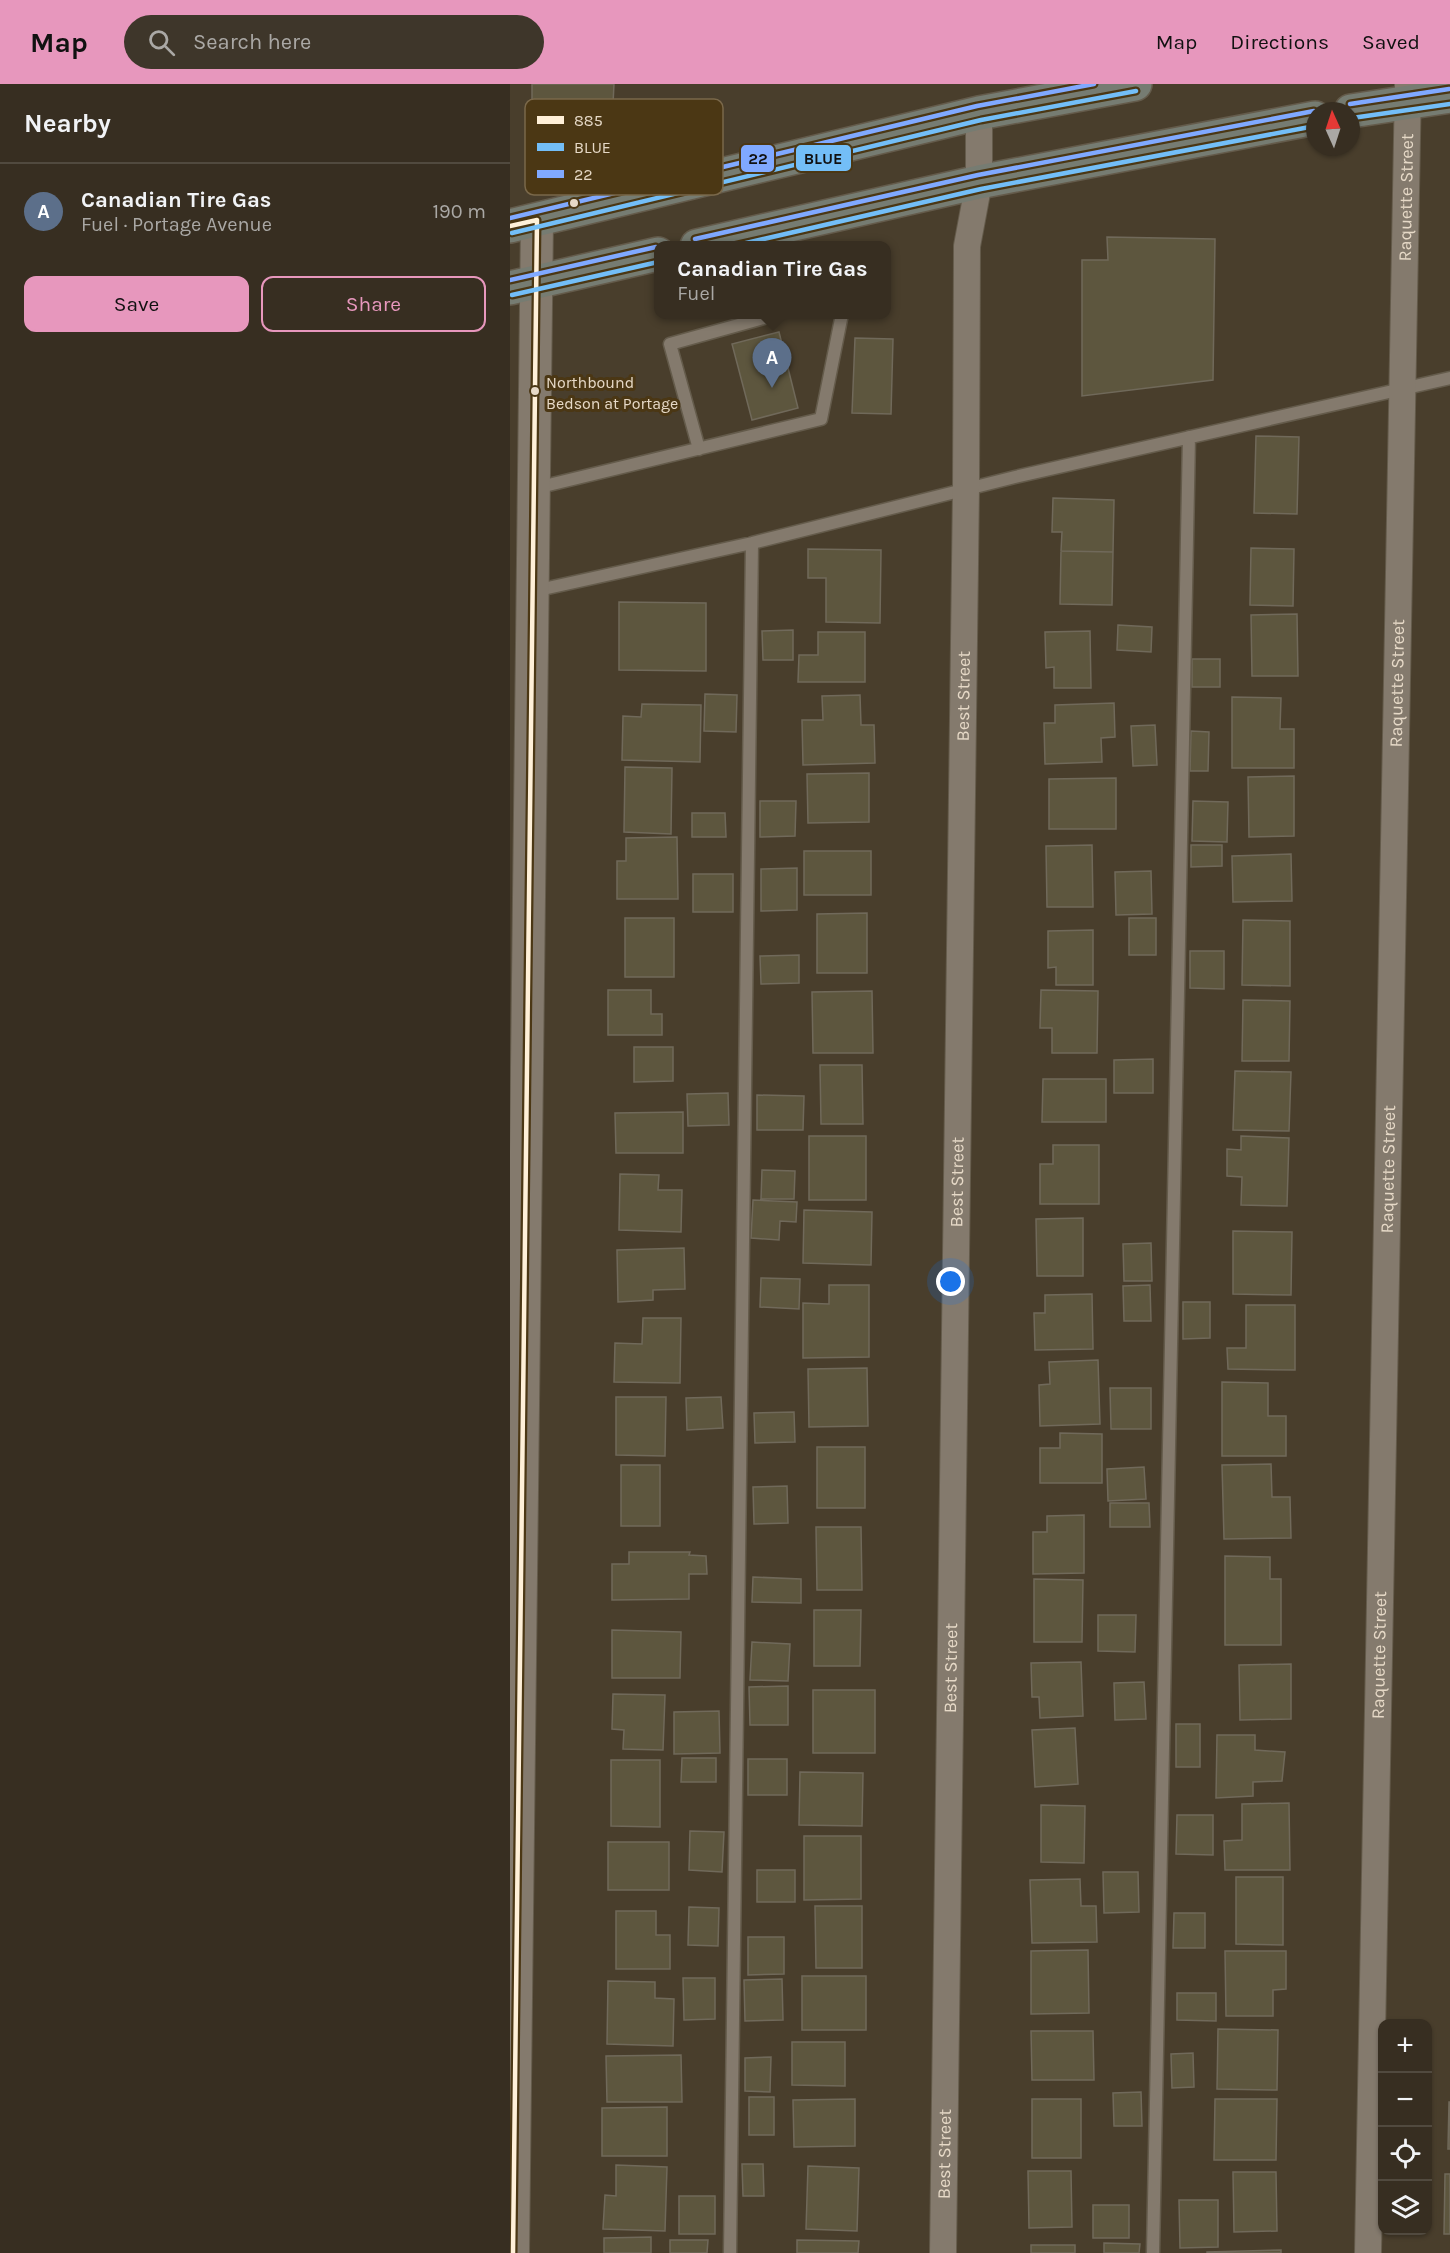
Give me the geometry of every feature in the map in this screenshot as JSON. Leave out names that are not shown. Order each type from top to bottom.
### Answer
[{"type":"highway","points":[[723,175],[979,113],[1135,84]]},
{"type":"highway","points":[[1360,108],[1408,92],[1450,96]]},
{"type":"highway","points":[[720,241],[979,182],[1306,120]]},
{"type":"highway","points":[[524,223],[640,195]]},
{"type":"highway","points":[[523,285],[654,255]]},
{"type":"street","name":"Raquette Street","points":[[1368,2253],[1408,92]]},
{"type":"street","name":"Best Street","points":[[943,2253],[966,488],[967,246],[979,182],[979,113]]},
{"type":"street","points":[[513,2253],[518,1164],[534,488],[523,285],[524,223]]},
{"type":"lane","points":[[699,449],[670,344],[763,319]]},
{"type":"lane","points":[[534,488],[822,419],[841,319]]},
{"type":"lane","points":[[533,592],[752,543],[966,488],[1450,378]]},
{"type":"lane","points":[[1154,2253],[1189,437]]},
{"type":"lane","points":[[730,2253],[752,543]]},
{"type":"building","points":[[532,84],[614,84],[613,99],[532,99]]},
{"type":"building","points":[[1107,237],[1215,239],[1213,380],[1082,396],[1082,260],[1108,260]]},
{"type":"building","points":[[779,332],[798,408],[752,420],[732,344]]},
{"type":"building","points":[[855,338],[893,339],[891,414],[852,413]]},
{"type":"building","points":[[1256,436],[1299,437],[1297,514],[1254,513]]},
{"type":"building","points":[[1053,498],[1114,500],[1113,552],[1061,551],[1062,532],[1052,532]]},
{"type":"building","points":[[1251,548],[1294,549],[1293,606],[1250,605]]},
{"type":"building","points":[[808,549],[881,550],[880,623],[826,622],[826,578],[808,578]]},
{"type":"building","points":[[1061,551],[1113,552],[1112,605],[1060,604]]},
{"type":"building","points":[[619,602],[706,603],[706,671],[619,670]]},
{"type":"building","points":[[1297,614],[1298,676],[1252,676],[1251,615]]},
{"type":"building","points":[[1118,625],[1152,627],[1151,652],[1117,650]]},
{"type":"building","points":[[793,630],[793,660],[763,660],[762,631]]},
{"type":"building","points":[[1090,631],[1091,688],[1054,688],[1054,667],[1046,668],[1045,632]]},
{"type":"building","points":[[818,632],[865,632],[865,682],[798,682],[799,655],[818,655]]},
{"type":"building","points":[[1192,659],[1220,659],[1220,687],[1192,687]]},
{"type":"building","points":[[705,694],[737,695],[736,732],[704,731]]},
{"type":"building","points":[[860,695],[861,725],[874,725],[875,763],[803,765],[802,720],[823,720],[822,696]]},
{"type":"building","points":[[1232,697],[1281,698],[1280,729],[1294,729],[1294,768],[1232,768]]},
{"type":"building","points":[[1114,703],[1115,737],[1101,738],[1102,762],[1045,764],[1044,723],[1055,723],[1055,705]]},
{"type":"building","points":[[642,704],[701,705],[700,762],[622,760],[623,716],[641,717]]},
{"type":"building","points":[[1155,725],[1157,765],[1133,766],[1131,726]]},
{"type":"building","points":[[1191,731],[1209,732],[1208,771],[1190,771]]},
{"type":"building","points":[[625,767],[672,768],[671,834],[624,832]]},
{"type":"building","points":[[869,773],[869,822],[808,823],[807,774]]},
{"type":"building","points":[[1294,776],[1294,836],[1249,837],[1248,777]]},
{"type":"building","points":[[1116,778],[1116,829],[1049,829],[1049,779]]},
{"type":"building","points":[[760,801],[796,801],[795,836],[760,837]]},
{"type":"building","points":[[1193,801],[1228,802],[1227,842],[1192,841]]},
{"type":"building","points":[[692,813],[725,813],[726,837],[692,837]]},
{"type":"building","points":[[677,837],[678,899],[617,899],[617,861],[626,861],[626,838]]},
{"type":"building","points":[[1092,845],[1093,907],[1047,907],[1046,846]]},
{"type":"building","points":[[1191,845],[1222,845],[1222,866],[1191,867]]},
{"type":"building","points":[[804,851],[871,851],[871,895],[804,895]]},
{"type":"building","points":[[1291,854],[1292,901],[1233,902],[1232,856]]},
{"type":"building","points":[[797,868],[797,910],[761,911],[761,869]]},
{"type":"building","points":[[1151,871],[1152,914],[1116,915],[1115,872]]},
{"type":"building","points":[[693,874],[733,874],[733,912],[693,912]]},
{"type":"building","points":[[867,913],[867,973],[817,973],[817,914]]},
{"type":"building","points":[[625,918],[674,918],[674,977],[625,977]]},
{"type":"building","points":[[1129,918],[1156,918],[1156,955],[1129,955]]},
{"type":"building","points":[[1243,920],[1290,921],[1290,986],[1242,985]]},
{"type":"building","points":[[1093,930],[1093,985],[1056,985],[1056,967],[1048,968],[1048,931]]},
{"type":"building","points":[[1190,951],[1224,951],[1224,989],[1190,988]]},
{"type":"building","points":[[799,955],[799,983],[761,984],[760,956]]},
{"type":"building","points":[[608,990],[651,990],[651,1014],[662,1014],[662,1035],[608,1035]]},
{"type":"building","points":[[1041,990],[1098,991],[1097,1053],[1052,1053],[1052,1028],[1040,1028]]},
{"type":"building","points":[[872,991],[873,1053],[813,1053],[812,992]]},
{"type":"building","points":[[1243,1000],[1290,1001],[1289,1061],[1242,1061]]},
{"type":"building","points":[[634,1047],[673,1047],[673,1081],[634,1082]]},
{"type":"building","points":[[1153,1059],[1153,1093],[1114,1093],[1114,1060]]},
{"type":"building","points":[[820,1065],[862,1065],[863,1124],[821,1124]]},
{"type":"building","points":[[1235,1071],[1291,1072],[1289,1131],[1233,1130]]},
{"type":"building","points":[[1043,1079],[1106,1079],[1106,1122],[1042,1122]]},
{"type":"building","points":[[728,1093],[729,1125],[688,1126],[687,1094]]},
{"type":"building","points":[[757,1095],[804,1096],[803,1130],[757,1130]]},
{"type":"building","points":[[683,1112],[683,1153],[616,1153],[615,1113]]},
{"type":"building","points":[[809,1136],[866,1136],[866,1200],[809,1200]]},
{"type":"building","points":[[1241,1136],[1289,1138],[1287,1206],[1241,1205],[1242,1177],[1227,1176],[1227,1149],[1241,1150]]},
{"type":"building","points":[[1053,1145],[1099,1145],[1099,1204],[1040,1204],[1040,1164],[1053,1164]]},
{"type":"building","points":[[762,1170],[795,1171],[794,1199],[761,1199]]},
{"type":"building","points":[[620,1174],[659,1175],[658,1190],[682,1190],[681,1232],[619,1230]]},
{"type":"building","points":[[753,1200],[797,1202],[796,1222],[780,1221],[779,1240],[751,1238]]},
{"type":"building","points":[[804,1210],[872,1212],[871,1265],[803,1263]]},
{"type":"building","points":[[1083,1218],[1083,1276],[1037,1276],[1036,1219]]},
{"type":"building","points":[[1233,1231],[1292,1232],[1291,1295],[1233,1294]]},
{"type":"building","points":[[1151,1243],[1152,1281],[1124,1281],[1123,1244]]},
{"type":"building","points":[[684,1248],[685,1289],[653,1290],[653,1300],[618,1302],[617,1250]]},
{"type":"building","points":[[761,1278],[800,1279],[799,1309],[760,1307]]},
{"type":"building","points":[[829,1285],[869,1285],[869,1357],[803,1358],[803,1303],[829,1304]]},
{"type":"building","points":[[1150,1285],[1151,1321],[1124,1321],[1123,1286]]},
{"type":"building","points":[[1092,1294],[1093,1349],[1035,1350],[1034,1313],[1045,1313],[1045,1295]]},
{"type":"building","points":[[1183,1302],[1210,1302],[1210,1338],[1183,1339]]},
{"type":"building","points":[[1246,1305],[1295,1305],[1295,1370],[1228,1369],[1227,1348],[1246,1348]]},
{"type":"building","points":[[643,1318],[681,1318],[680,1383],[614,1382],[615,1343],[642,1344]]},
{"type":"building","points":[[1098,1360],[1100,1424],[1040,1426],[1039,1385],[1050,1384],[1049,1362]]},
{"type":"building","points":[[867,1368],[868,1426],[809,1427],[808,1369]]},
{"type":"building","points":[[1222,1382],[1268,1383],[1268,1416],[1286,1416],[1286,1456],[1222,1456]]},
{"type":"building","points":[[1110,1388],[1151,1388],[1151,1429],[1111,1429]]},
{"type":"building","points":[[616,1397],[666,1397],[665,1456],[616,1455]]},
{"type":"building","points":[[721,1397],[723,1428],[687,1430],[686,1398]]},
{"type":"building","points":[[794,1412],[795,1442],[755,1443],[754,1413]]},
{"type":"building","points":[[1060,1433],[1102,1434],[1102,1483],[1040,1483],[1040,1448],[1060,1448]]},
{"type":"building","points":[[817,1447],[865,1447],[865,1508],[817,1508]]},
{"type":"building","points":[[1271,1464],[1272,1497],[1290,1497],[1291,1538],[1224,1539],[1222,1465]]},
{"type":"building","points":[[621,1465],[660,1465],[660,1526],[621,1526]]},
{"type":"building","points":[[1144,1467],[1146,1499],[1108,1501],[1107,1469]]},
{"type":"building","points":[[787,1486],[788,1523],[754,1524],[753,1487]]},
{"type":"building","points":[[1110,1503],[1149,1503],[1150,1527],[1110,1527]]},
{"type":"building","points":[[1084,1515],[1084,1573],[1033,1574],[1033,1532],[1047,1532],[1047,1516]]},
{"type":"building","points":[[816,1527],[861,1527],[862,1590],[817,1590]]},
{"type":"building","points":[[629,1552],[690,1552],[689,1555],[706,1556],[707,1574],[689,1574],[689,1599],[612,1600],[612,1564],[629,1564]]},
{"type":"building","points":[[1225,1556],[1270,1557],[1270,1579],[1281,1579],[1281,1645],[1225,1645]]},
{"type":"building","points":[[753,1577],[801,1579],[801,1603],[752,1602]]},
{"type":"building","points":[[1034,1579],[1083,1580],[1082,1642],[1034,1642]]},
{"type":"building","points":[[814,1610],[861,1610],[860,1666],[814,1666]]},
{"type":"building","points":[[1098,1615],[1136,1615],[1135,1652],[1098,1651]]},
{"type":"building","points":[[612,1630],[681,1632],[680,1678],[612,1678]]},
{"type":"building","points":[[752,1642],[790,1644],[788,1681],[750,1680]]},
{"type":"building","points":[[1081,1662],[1083,1716],[1040,1718],[1039,1697],[1032,1697],[1031,1663]]},
{"type":"building","points":[[1291,1664],[1291,1719],[1240,1720],[1239,1665]]},
{"type":"building","points":[[1144,1682],[1146,1719],[1115,1720],[1114,1683]]},
{"type":"building","points":[[788,1686],[788,1725],[750,1725],[749,1687]]},
{"type":"building","points":[[813,1690],[875,1690],[875,1753],[813,1753]]},
{"type":"building","points":[[613,1694],[665,1695],[663,1750],[623,1749],[624,1730],[612,1729]]},
{"type":"building","points":[[719,1711],[720,1753],[674,1754],[674,1712]]},
{"type":"building","points":[[1176,1724],[1200,1724],[1200,1767],[1176,1767]]},
{"type":"building","points":[[1075,1728],[1078,1784],[1035,1787],[1032,1730]]},
{"type":"building","points":[[1217,1735],[1255,1735],[1255,1750],[1285,1752],[1282,1781],[1253,1782],[1253,1796],[1216,1798]]},
{"type":"building","points":[[682,1758],[716,1758],[716,1782],[681,1782]]},
{"type":"building","points":[[748,1759],[787,1759],[787,1795],[748,1795]]},
{"type":"building","points":[[611,1760],[660,1760],[660,1827],[611,1826]]},
{"type":"building","points":[[800,1772],[863,1773],[862,1826],[799,1825]]},
{"type":"building","points":[[1289,1803],[1290,1870],[1225,1870],[1224,1841],[1242,1840],[1242,1804]]},
{"type":"building","points":[[1041,1805],[1085,1806],[1084,1863],[1041,1862]]},
{"type":"building","points":[[1177,1815],[1213,1815],[1213,1855],[1176,1854]]},
{"type":"building","points":[[690,1831],[724,1832],[722,1872],[689,1870]]},
{"type":"building","points":[[804,1836],[861,1836],[861,1899],[804,1900]]},
{"type":"building","points":[[608,1842],[669,1842],[669,1890],[608,1890]]},
{"type":"building","points":[[757,1870],[795,1870],[795,1902],[757,1902]]},
{"type":"building","points":[[1103,1872],[1138,1872],[1139,1912],[1104,1913]]},
{"type":"building","points":[[1236,1877],[1283,1877],[1283,1945],[1236,1944]]},
{"type":"building","points":[[1080,1879],[1081,1906],[1096,1906],[1097,1942],[1032,1943],[1030,1880]]},
{"type":"building","points":[[815,1906],[862,1906],[862,1968],[816,1968]]},
{"type":"building","points":[[689,1907],[719,1908],[718,1946],[688,1945]]},
{"type":"building","points":[[616,1911],[656,1911],[656,1935],[670,1935],[670,1969],[616,1969]]},
{"type":"building","points":[[1174,1913],[1205,1913],[1205,1948],[1173,1948]]},
{"type":"building","points":[[748,1937],[784,1937],[784,1974],[748,1975]]},
{"type":"building","points":[[1088,1950],[1089,2013],[1031,2014],[1031,1951]]},
{"type":"building","points":[[1225,1951],[1286,1951],[1286,1989],[1273,1990],[1273,2016],[1226,2016]]},
{"type":"building","points":[[802,1976],[866,1976],[866,2030],[802,2030]]},
{"type":"building","points":[[683,1978],[715,1978],[715,2019],[684,2020]]},
{"type":"building","points":[[782,1979],[783,2020],[745,2021],[744,1980]]},
{"type":"building","points":[[608,1981],[655,1982],[655,1998],[674,1999],[673,2046],[607,2044]]},
{"type":"building","points":[[1177,1993],[1216,1993],[1216,2021],[1177,2020]]},
{"type":"building","points":[[1218,2029],[1278,2030],[1277,2090],[1217,2089]]},
{"type":"building","points":[[1031,2031],[1093,2031],[1094,2080],[1032,2080]]},
{"type":"building","points":[[792,2042],[845,2042],[845,2086],[792,2085]]},
{"type":"building","points":[[1193,2053],[1194,2087],[1172,2088],[1171,2054]]},
{"type":"building","points":[[681,2055],[682,2102],[607,2102],[606,2056]]},
{"type":"building","points":[[771,2057],[770,2092],[745,2091],[745,2058]]},
{"type":"building","points":[[1141,2092],[1142,2126],[1114,2126],[1113,2093]]},
{"type":"building","points":[[749,2097],[774,2097],[774,2135],[749,2135]]},
{"type":"building","points":[[855,2099],[855,2146],[794,2147],[793,2100]]},
{"type":"building","points":[[1032,2099],[1081,2099],[1081,2158],[1032,2158]]},
{"type":"building","points":[[1215,2099],[1277,2099],[1276,2160],[1214,2160]]},
{"type":"building","points":[[1449,2102],[1450,2149],[1448,2149]]},
{"type":"building","points":[[667,2107],[667,2156],[602,2156],[602,2108]]},
{"type":"building","points":[[742,2164],[763,2164],[764,2196],[743,2196]]},
{"type":"building","points":[[616,2165],[667,2167],[665,2231],[603,2229],[605,2195],[616,2196]]},
{"type":"building","points":[[808,2166],[859,2168],[857,2231],[806,2229]]},
{"type":"building","points":[[1028,2171],[1071,2171],[1072,2227],[1029,2228]]},
{"type":"building","points":[[1233,2172],[1276,2172],[1277,2231],[1234,2232]]},
{"type":"building","points":[[1445,2174],[1450,2174],[1450,2234],[1444,2234]]},
{"type":"building","points":[[679,2196],[715,2196],[715,2234],[679,2234]]},
{"type":"building","points":[[1179,2200],[1218,2200],[1218,2247],[1180,2248]]},
{"type":"building","points":[[1093,2205],[1129,2205],[1129,2238],[1093,2238]]},
{"type":"building","points":[[651,2237],[651,2253],[604,2253],[604,2238]]},
{"type":"building","points":[[670,2240],[708,2240],[707,2253],[670,2253]]},
{"type":"building","points":[[797,2240],[859,2241],[858,2253],[797,2253]]},
{"type":"building","points":[[1104,2243],[1140,2244],[1139,2253],[1104,2253]]},
{"type":"building","points":[[1031,2245],[1075,2245],[1075,2253],[1031,2253]]},
{"type":"building","points":[[1281,2250],[1281,2253],[1207,2253],[1207,2252]]},
{"type":"transit line","name":"22","points":[[723,167],[977,106],[1094,84]]},
{"type":"transit line","name":"22","points":[[1360,102],[1449,89]]},
{"type":"transit line","name":"BLUE","points":[[723,182],[981,120],[1136,91]]},
{"type":"transit line","name":"BLUE","points":[[1360,117],[1450,104]]},
{"type":"transit line","name":"22","points":[[695,239],[978,175],[1306,113]]},
{"type":"transit line","name":"BLUE","points":[[755,241],[981,189],[1306,128]]},
{"type":"transit line","name":"22","points":[[510,218],[606,195]]},
{"type":"transit line","name":"BLUE","points":[[512,233],[670,195]]},
{"type":"transit line","name":"885","points":[[510,226],[537,220],[513,2253]]},
{"type":"transit line","name":"22","points":[[510,280],[654,247]]},
{"type":"transit line","name":"BLUE","points":[[512,295],[654,263]]},
{"type":"place","name":"Canadian Tire Gas","points":[[772,388]]},
{"type":"place","name":"Northbound Bedson at Portage","points":[[535,391]]}]
